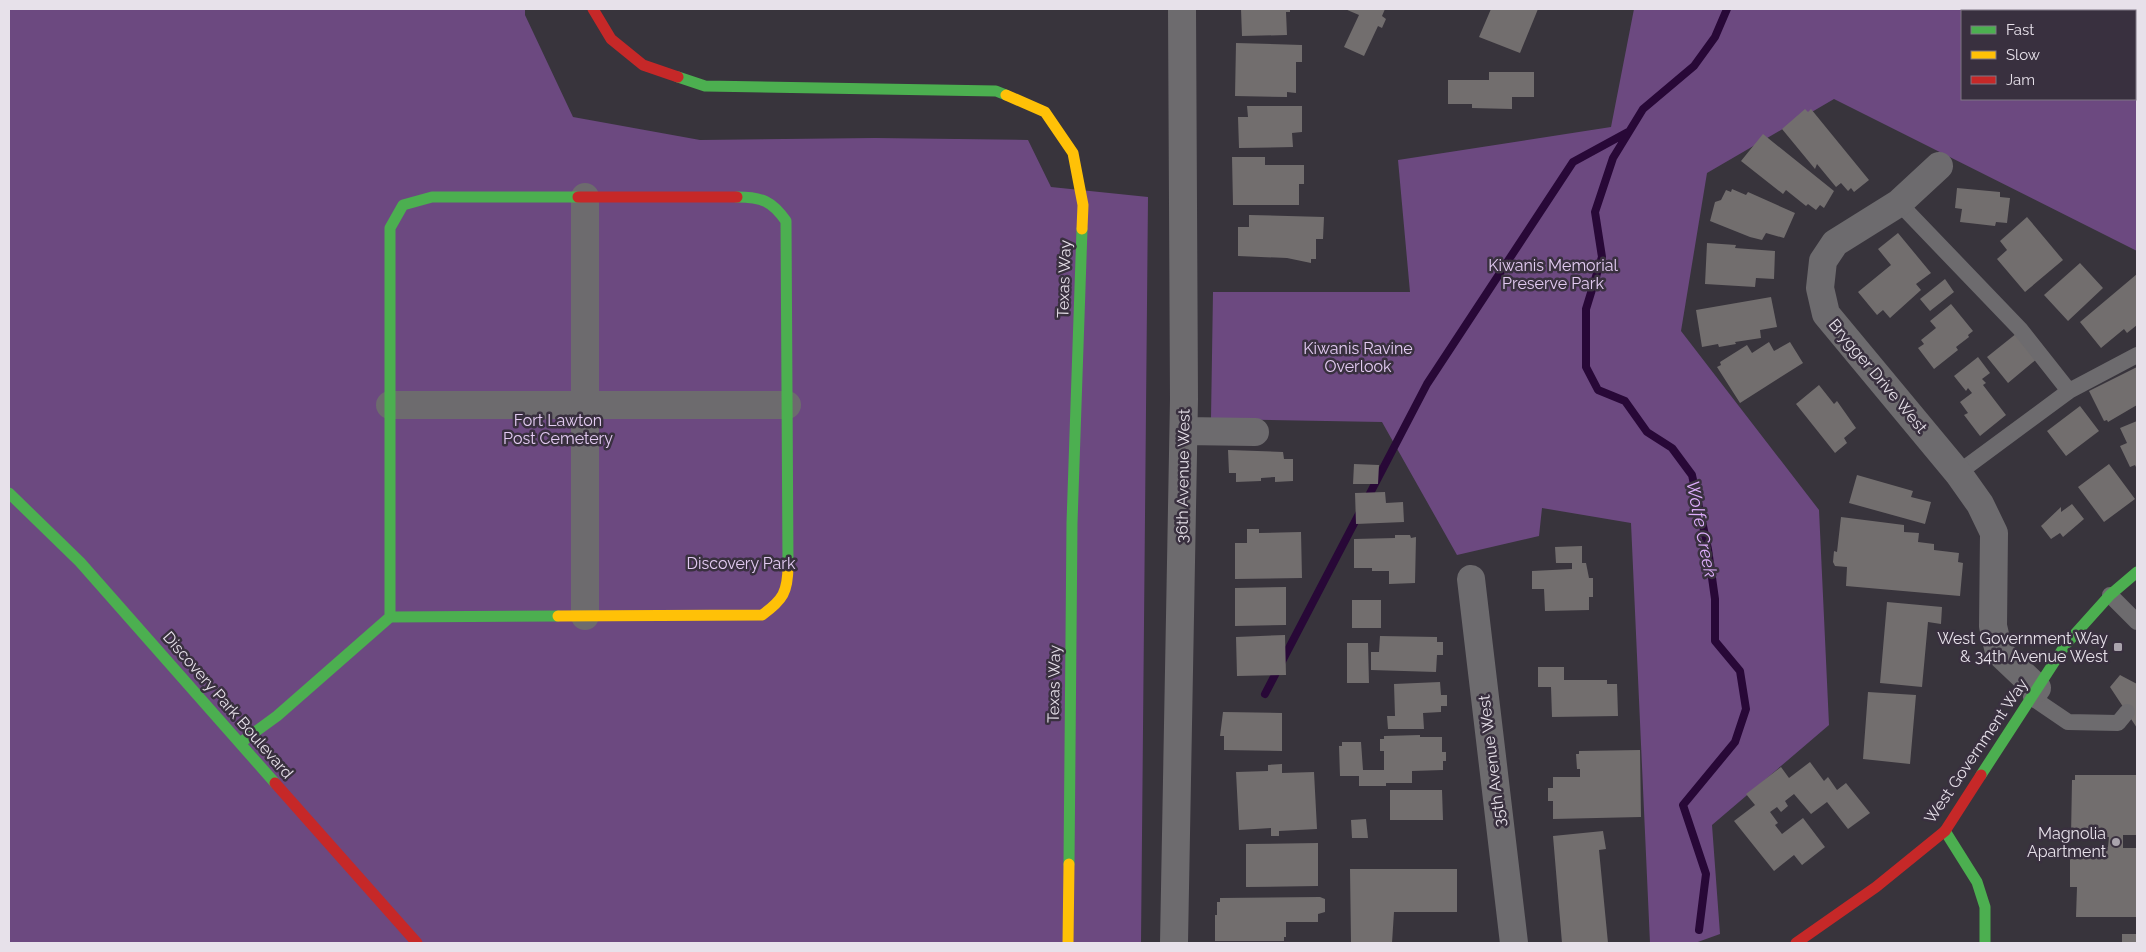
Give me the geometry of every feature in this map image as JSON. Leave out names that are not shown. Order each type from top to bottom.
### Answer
[{"type":"street","name":"Texas Way","points":[[593,9],[611,39],[643,65],[705,86],[996,91],[1045,112],[1073,153],[1083,205],[1072,523],[1068,943]]},
{"type":"street","name":"36th Avenue West","points":[[1174,943],[1184,431],[1182,9]]},
{"type":"street","name":"Brygger Drive West","points":[[1939,166],[1899,203],[1835,244],[1823,260],[1820,288],[1826,314],[1958,473],[1980,504],[1994,533],[1993,626],[1999,652],[2034,693]]},
{"type":"street","points":[[240,743],[277,716],[390,617],[762,614],[780,602],[788,584],[786,221],[775,205],[754,197],[432,197],[403,205],[390,228],[390,617]]},
{"type":"street","points":[[585,197],[585,616]]},
{"type":"street","points":[[390,405],[787,405]]},
{"type":"street","points":[[1184,431],[1255,432]]},
{"type":"street","name":"Discovery Park Boulevard","points":[[9,493],[80,562],[417,943]]},
{"type":"street","name":"West Government Way","points":[[1796,943],[1876,887],[1945,831],[2066,644],[2110,595],[2137,572]]},
{"type":"street","name":"35th Avenue West","points":[[1471,579],[1514,943]]},
{"type":"street","points":[[1945,831],[1977,882],[1985,907],[1986,943]]},
{"type":"lane","points":[[1899,203],[2020,329],[2069,391]]},
{"type":"lane","points":[[1958,473],[2069,391],[2137,355]]},
{"type":"lane","points":[[2110,595],[2137,622]]},
{"type":"lane","points":[[2034,693],[2068,722],[2118,723],[2127,712]]},
{"type":"green space","name":"Discovery Park","points":[[9,9],[525,9],[525,15],[573,117],[700,140],[875,138],[1028,140],[1051,187],[1148,197],[1141,943],[9,943]]},
{"type":"green space","name":"Kiwanis Memorial Preserve Park","points":[[1634,9],[2137,9],[2137,251],[1834,99],[1707,173],[1681,331],[1819,510],[1829,725],[1712,825],[1720,934],[1695,943],[1650,943],[1631,523],[1542,508],[1539,536],[1457,555],[1382,422],[1211,419],[1213,292],[1410,292],[1398,160],[1611,127]]},
{"type":"building","points":[[1241,9],[1290,9],[1290,12],[1286,12],[1287,35],[1242,36]]},
{"type":"building","points":[[1345,9],[1385,9],[1382,16],[1386,19],[1382,28],[1378,26],[1364,56],[1344,47],[1359,15]]},
{"type":"building","points":[[1491,9],[1538,9],[1520,53],[1479,37]]},
{"type":"building","points":[[1236,43],[1302,45],[1302,62],[1296,62],[1296,93],[1287,92],[1287,97],[1235,96]]},
{"type":"building","points":[[1489,72],[1534,72],[1534,97],[1512,97],[1512,109],[1472,108],[1472,104],[1448,104],[1448,80],[1489,80]]},
{"type":"building","points":[[1247,106],[1302,106],[1302,132],[1292,133],[1293,147],[1239,148],[1238,117],[1248,117]]},
{"type":"building","points":[[1805,109],[1808,112],[1811,109],[1869,180],[1854,192],[1851,188],[1848,191],[1841,183],[1836,187],[1817,164],[1815,169],[1782,129]]},
{"type":"building","points":[[1763,134],[1834,191],[1824,208],[1820,205],[1816,210],[1808,204],[1806,206],[1786,190],[1783,194],[1741,161]]},
{"type":"building","points":[[1232,157],[1265,157],[1265,165],[1304,165],[1304,184],[1299,184],[1299,205],[1233,205]]},
{"type":"building","points":[[1957,188],[2000,192],[2000,197],[2010,198],[2007,223],[1996,222],[1995,226],[1960,222],[1962,209],[1955,208]]},
{"type":"building","points":[[1732,189],[1746,195],[1748,192],[1795,213],[1784,238],[1766,233],[1762,240],[1710,221],[1715,202],[1721,200],[1726,190],[1731,192]]},
{"type":"building","points":[[1249,215],[1324,217],[1323,239],[1316,239],[1316,259],[1311,259],[1311,263],[1287,258],[1238,256],[1238,227],[1249,227]]},
{"type":"building","points":[[2027,217],[2063,260],[2025,292],[1997,259],[2007,250],[2000,241]]},
{"type":"building","points":[[1898,233],[1931,273],[1916,284],[1921,290],[1890,318],[1883,310],[1877,315],[1858,292],[1891,265],[1878,249]]},
{"type":"building","points":[[1707,243],[1736,245],[1735,248],[1775,251],[1774,279],[1756,278],[1755,287],[1705,284]]},
{"type":"building","points":[[2080,263],[2103,288],[2068,321],[2044,295]]},
{"type":"building","points":[[2137,274],[2137,325],[2127,333],[2124,329],[2101,348],[2080,322]]},
{"type":"building","points":[[1945,279],[1954,292],[1930,311],[1920,299]]},
{"type":"building","points":[[1771,297],[1777,327],[1760,330],[1761,338],[1735,342],[1736,344],[1719,347],[1718,344],[1702,347],[1696,310]]},
{"type":"building","points":[[1951,304],[1973,331],[1968,335],[1969,337],[1956,347],[1958,350],[1934,369],[1918,348],[1924,344],[1921,340],[1936,328],[1930,321]]},
{"type":"building","points":[[2017,333],[2038,358],[2008,383],[1987,357]]},
{"type":"building","points":[[1769,342],[1774,351],[1790,342],[1803,363],[1740,403],[1717,367],[1721,365],[1720,362],[1747,345],[1752,353]]},
{"type":"building","points":[[1978,357],[1990,373],[1982,379],[1986,383],[1983,385],[2006,415],[1980,436],[1964,415],[1968,413],[1960,402],[1972,393],[1968,388],[1966,391],[1954,376]]},
{"type":"building","points":[[2137,367],[2137,405],[2108,422],[2107,420],[2104,421],[2089,391]]},
{"type":"building","points":[[1819,385],[1834,404],[1837,401],[1856,428],[1844,438],[1847,443],[1835,453],[1796,404]]},
{"type":"building","points":[[2080,406],[2099,431],[2066,456],[2047,431]]},
{"type":"building","points":[[2137,421],[2137,469],[2135,465],[2130,467],[2120,446],[2127,443],[2120,428]]},
{"type":"building","points":[[1228,450],[1283,452],[1284,459],[1293,459],[1293,481],[1275,482],[1275,477],[1261,478],[1261,481],[1236,482],[1236,473],[1229,473]]},
{"type":"building","points":[[1354,464],[1379,465],[1378,484],[1353,484]]},
{"type":"building","points":[[2109,464],[2135,499],[2104,522],[2078,487]]},
{"type":"building","points":[[1857,475],[1913,491],[1911,497],[1931,502],[1925,524],[1849,503]]},
{"type":"building","points":[[1385,492],[1386,503],[1403,502],[1404,522],[1356,524],[1355,493]]},
{"type":"building","points":[[2072,504],[2084,519],[2063,537],[2060,533],[2051,539],[2041,526],[2061,507],[2061,512]]},
{"type":"building","points":[[1841,517],[1904,525],[1904,532],[1919,533],[1918,542],[1934,544],[1934,550],[1959,553],[1958,562],[1963,563],[1960,596],[1846,586],[1847,567],[1835,566],[1833,562],[1834,551],[1837,552]]},
{"type":"building","points":[[1247,529],[1259,529],[1259,533],[1301,532],[1302,578],[1235,579],[1235,543],[1247,543]]},
{"type":"building","points":[[1395,535],[1416,537],[1415,583],[1389,584],[1389,571],[1372,571],[1372,568],[1354,568],[1354,539],[1395,538]]},
{"type":"building","points":[[1582,546],[1582,563],[1586,563],[1589,578],[1593,578],[1593,597],[1589,597],[1589,610],[1545,611],[1544,589],[1532,589],[1532,571],[1572,569],[1572,563],[1556,563],[1555,547]]},
{"type":"building","points":[[1286,587],[1286,625],[1235,626],[1235,588]]},
{"type":"building","points":[[1352,600],[1381,600],[1381,628],[1352,628]]},
{"type":"building","points":[[1887,602],[1942,607],[1941,624],[1928,622],[1922,687],[1880,683]]},
{"type":"building","points":[[1285,635],[1286,675],[1237,676],[1236,637]]},
{"type":"building","points":[[1380,636],[1437,637],[1437,642],[1443,642],[1443,655],[1437,655],[1436,672],[1371,670],[1371,652],[1379,652]]},
{"type":"building","points":[[1347,643],[1368,643],[1369,683],[1347,683]]},
{"type":"building","points":[[1538,667],[1564,667],[1564,680],[1607,680],[1607,684],[1617,684],[1618,716],[1552,717],[1551,687],[1538,687]]},
{"type":"building","points":[[2120,675],[2137,684],[2137,728],[2110,687]]},
{"type":"building","points":[[1440,682],[1441,695],[1447,695],[1447,706],[1441,706],[1441,712],[1423,713],[1424,729],[1388,729],[1387,716],[1395,716],[1394,684]]},
{"type":"building","points":[[1868,692],[1916,695],[1910,764],[1863,759]]},
{"type":"building","points":[[1223,712],[1282,713],[1282,751],[1224,750],[1224,736],[1220,736]]},
{"type":"building","points":[[1420,735],[1420,737],[1442,737],[1442,752],[1446,752],[1443,770],[1412,771],[1412,783],[1386,783],[1386,786],[1359,786],[1359,776],[1340,776],[1339,746],[1342,746],[1342,742],[1361,742],[1363,770],[1384,770],[1384,751],[1380,751],[1380,739],[1384,739],[1384,736]]},
{"type":"building","points":[[1640,750],[1641,817],[1553,819],[1553,801],[1548,801],[1548,788],[1553,788],[1553,777],[1580,777],[1580,769],[1577,769],[1576,754],[1579,754],[1579,751]]},
{"type":"building","points":[[1810,762],[1824,781],[1828,777],[1837,790],[1846,783],[1870,813],[1848,829],[1827,802],[1811,814],[1794,794],[1785,801],[1788,806],[1781,812],[1777,807],[1770,812],[1778,823],[1775,825],[1782,834],[1803,818],[1825,847],[1802,865],[1794,855],[1774,871],[1734,821],[1755,805],[1746,794],[1781,767],[1789,778]]},
{"type":"building","points":[[1282,764],[1282,773],[1314,772],[1317,829],[1279,831],[1279,836],[1271,836],[1271,828],[1239,830],[1236,772],[1268,771],[1268,765]]},
{"type":"building","name":"Magnolia Apartment","points":[[2075,775],[2137,775],[2137,835],[2123,835],[2123,848],[2137,848],[2137,917],[2076,917],[2077,887],[2070,887],[2070,853],[2101,853],[2101,847],[2108,847],[2109,837],[2071,837],[2072,780],[2075,780]]},
{"type":"building","points":[[1390,790],[1442,790],[1443,820],[1390,820]]},
{"type":"building","points":[[1366,819],[1368,838],[1352,838],[1351,820]]},
{"type":"building","points":[[1603,831],[1606,849],[1599,850],[1608,943],[1562,943],[1553,836]]},
{"type":"building","points":[[1318,843],[1318,886],[1246,887],[1246,844]]},
{"type":"building","points":[[1350,869],[1457,869],[1457,912],[1394,912],[1392,943],[1351,943]]},
{"type":"building","points":[[1320,897],[1325,899],[1325,912],[1318,914],[1318,922],[1286,922],[1286,937],[1284,937],[1284,941],[1215,941],[1215,915],[1217,915],[1217,902],[1220,902],[1220,898]]},
{"type":"building","points":[[2122,934],[2137,934],[2137,943],[2122,943]]},
{"type":"waterway","name":"Wolfe Creek","points":[[1699,930],[1706,874],[1683,805],[1735,742],[1746,709],[1740,671],[1715,641],[1715,599],[1708,549],[1692,475],[1672,448],[1647,432],[1625,401],[1598,390],[1586,367],[1586,309],[1602,257],[1595,212],[1613,158],[1643,109],[1694,66],[1715,37],[1727,9]]},
{"type":"waterway","points":[[1366,501],[1427,384],[1573,162],[1628,132]]},
{"type":"waterway","points":[[1265,694],[1360,512]]},
{"type":"traffic: fast","points":[[678,77],[705,86],[996,91],[1006,95]]},
{"type":"traffic: fast","points":[[390,617],[390,228],[403,205],[432,197],[578,197]]},
{"type":"traffic: fast","points":[[737,197],[760,199],[776,209],[786,221],[788,565]]},
{"type":"traffic: fast","points":[[1069,864],[1072,523],[1082,229]]},
{"type":"traffic: fast","points":[[9,493],[80,562],[275,783]]},
{"type":"traffic: fast","points":[[1981,775],[2066,644],[2110,595],[2137,572]]},
{"type":"traffic: fast","points":[[240,743],[277,716],[390,617],[558,616]]},
{"type":"traffic: fast","points":[[1945,831],[1977,882],[1985,907],[1985,943]]},
{"type":"traffic: slow","points":[[1006,95],[1045,112],[1073,153],[1083,205],[1082,229]]},
{"type":"traffic: slow","points":[[558,616],[762,615],[775,605],[783,594],[787,582],[788,565]]},
{"type":"traffic: slow","points":[[1068,943],[1069,864]]},
{"type":"traffic: jam","points":[[593,9],[611,39],[643,65],[678,77]]},
{"type":"traffic: jam","points":[[578,197],[737,197]]},
{"type":"traffic: jam","points":[[1796,943],[1876,887],[1945,831],[1981,775]]},
{"type":"traffic: jam","points":[[275,783],[417,943]]},
{"type":"place","name":"West Government Way & 34th Avenue West","points":[[2118,647]]},
{"type":"place","name":"Magnolia Apartment","points":[[2116,842]]},
{"type":"park label","name":"Kiwanis Ravine Overlook","points":[[1358,357]]},
{"type":"park label","name":"Fort Lawton Post Cemetery","points":[[558,429]]}]
